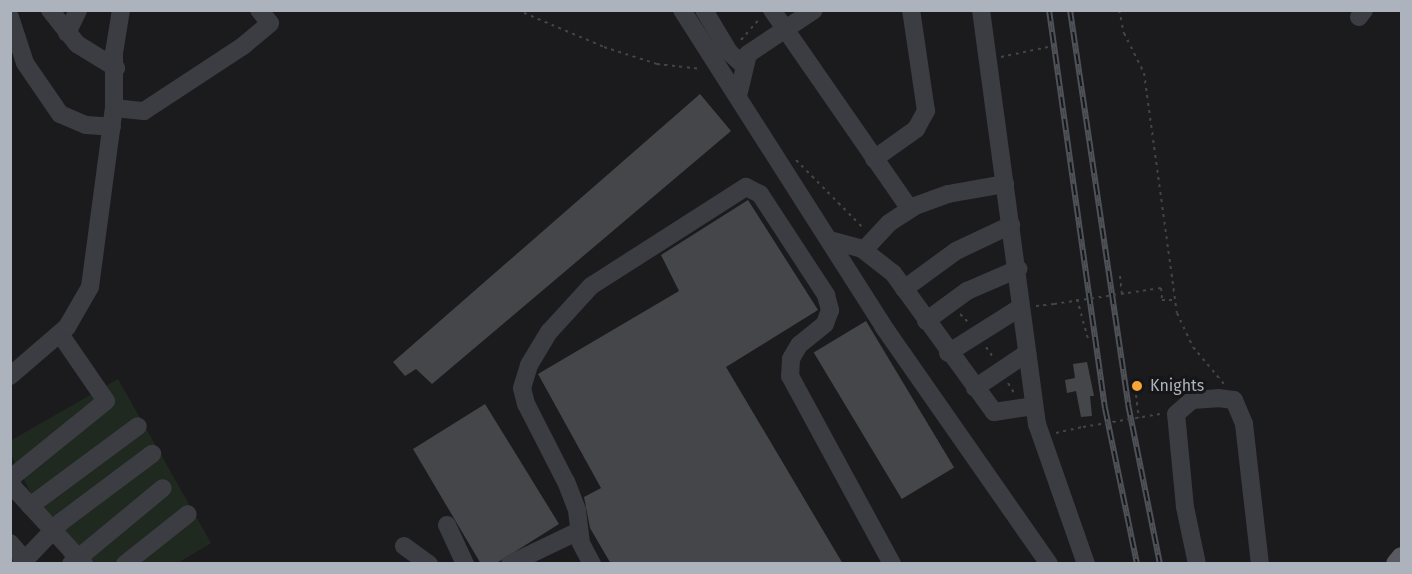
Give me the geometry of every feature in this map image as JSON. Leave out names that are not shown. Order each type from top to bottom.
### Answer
[{"type":"main road","points":[[1397,564],[1401,558]]},
{"type":"street","points":[[50,10],[67,33],[116,68]]},
{"type":"street","points":[[67,33],[78,10]]},
{"type":"street","points":[[10,376],[60,334],[90,286],[112,127],[116,68],[114,53],[121,10]]},
{"type":"street","points":[[114,108],[144,111],[243,46],[270,23],[259,10]]},
{"type":"street","points":[[682,10],[833,241],[883,326],[1049,564]]},
{"type":"street","points":[[704,10],[735,58],[738,96]]},
{"type":"street","points":[[735,58],[814,10]]},
{"type":"street","points":[[874,159],[916,129],[926,111],[910,10]]},
{"type":"street","points":[[981,10],[990,60],[1018,269],[1030,307],[1027,353],[1034,406],[1047,457],[1086,564]]},
{"type":"street","points":[[768,12],[784,28],[910,209]]},
{"type":"street","points":[[10,17],[25,63],[60,114],[86,125],[112,127]]},
{"type":"street","points":[[864,250],[910,209],[948,194],[1005,184]]},
{"type":"street","points":[[592,564],[579,531],[577,510],[566,482],[526,404],[522,388],[529,365],[549,332],[591,286],[746,187],[760,194],[826,296],[831,310],[825,324],[799,345],[791,359],[790,376],[892,564]]},
{"type":"street","points":[[904,289],[956,251],[1011,225]]},
{"type":"street","points":[[833,241],[864,250],[893,273],[948,353],[975,388],[1000,414],[1034,406]]},
{"type":"street","points":[[926,321],[967,291],[1018,269]]},
{"type":"street","points":[[948,353],[1030,307]]},
{"type":"street","points":[[60,334],[106,401],[13,474],[13,487],[78,561],[164,488]]},
{"type":"street","points":[[975,388],[1027,353]]},
{"type":"street","points":[[1197,564],[1185,507],[1176,414],[1192,400],[1234,400],[1244,424],[1260,564]]},
{"type":"street","points":[[30,506],[138,426]]},
{"type":"street","points":[[10,543],[23,562],[52,530],[152,454]]},
{"type":"street","points":[[125,564],[188,514]]},
{"type":"street","points":[[447,525],[465,564]]},
{"type":"street","points":[[510,564],[579,531]]},
{"type":"street","points":[[404,546],[429,564]]},
{"type":"path","points":[[517,10],[604,48],[657,64],[703,69],[711,77]]},
{"type":"path","points":[[1119,10],[1124,33],[1144,73],[1174,300],[1193,347],[1234,400]]},
{"type":"path","points":[[735,58],[768,12]]},
{"type":"path","points":[[990,60],[1048,47]]},
{"type":"path","points":[[1119,276],[1122,294]]},
{"type":"path","points":[[1030,307],[1161,288],[1162,300],[1174,300]]},
{"type":"path","points":[[1077,300],[1087,340]]},
{"type":"path","points":[[1136,395],[1139,418]]},
{"type":"path","points":[[1053,434],[1160,414]]},
{"type":"shaded area","points":[[118,379],[211,543],[178,563],[67,563],[11,455],[10,441]]},
{"type":"building","points":[[700,94],[731,131],[432,384],[416,369],[405,376],[393,362]]},
{"type":"building","points":[[748,200],[818,310],[726,367],[843,564],[611,564],[590,528],[584,497],[601,488],[538,374],[679,291],[661,255]]},
{"type":"building","points":[[866,321],[954,468],[902,499],[814,352]]},
{"type":"building","points":[[1087,362],[1094,396],[1090,396],[1092,416],[1081,417],[1076,391],[1067,393],[1065,380],[1075,378],[1073,364]]},
{"type":"building","points":[[485,404],[559,524],[495,564],[481,564],[413,449]]},
{"type":"railway","points":[[1049,10],[1105,408],[1137,564]]},
{"type":"railway","points":[[1070,10],[1128,404],[1160,564]]},
{"type":"place","name":"Knights","points":[[1137,386]]}]
